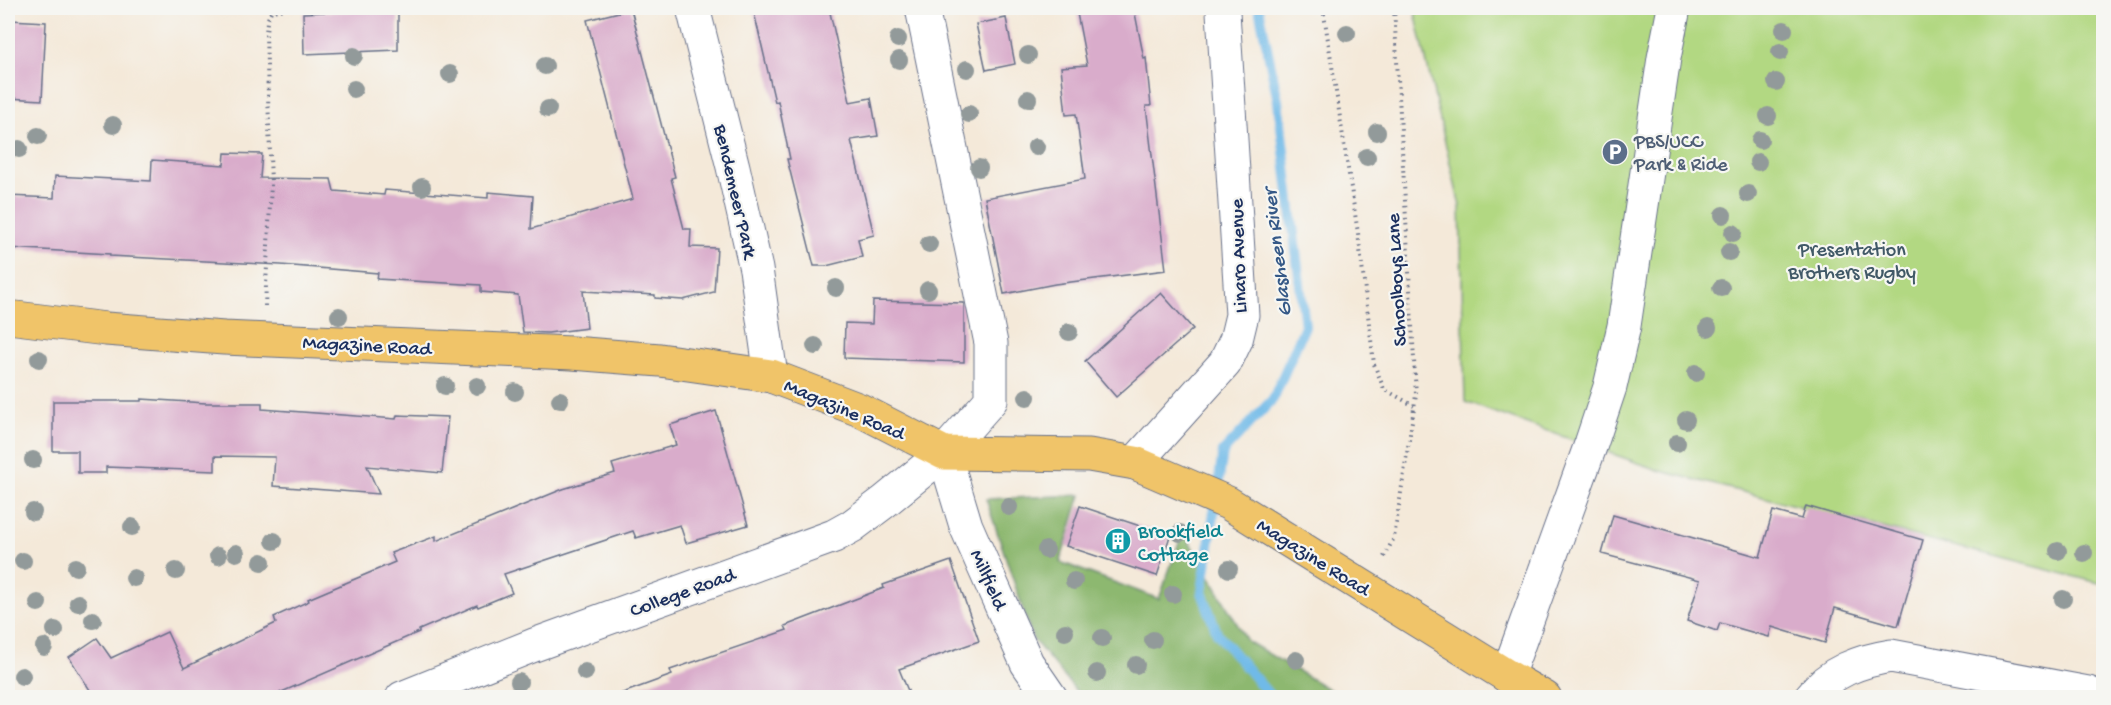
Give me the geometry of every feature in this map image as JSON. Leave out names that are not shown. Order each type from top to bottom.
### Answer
[{"type":"main road","name":"Magazine Road","points":[[8,317],[106,329],[263,339],[572,352],[660,360],[771,376],[860,410],[944,453],[1089,455],[1135,463],[1228,503],[1545,698]]},
{"type":"street","name":"Bendemeer Park","points":[[693,8],[756,269],[771,376]]},
{"type":"street","name":"College Road","points":[[402,698],[534,645],[834,536],[876,508],[944,453],[991,399],[991,343],[922,8]]},
{"type":"street","points":[[1507,676],[1610,387],[1624,326],[1664,58],[1674,8]]},
{"type":"street","name":"Linaro Avenue","points":[[1135,463],[1225,363],[1236,340],[1242,315],[1223,12]]},
{"type":"street","name":"Millfield","points":[[944,453],[966,526],[979,557],[1027,663],[1051,698]]},
{"type":"street","points":[[1810,698],[1837,672],[1866,660],[1891,656],[2088,693],[2099,698]]},
{"type":"path","points":[[263,339],[271,184],[267,21],[271,11],[293,8]]},
{"type":"path","points":[[1323,8],[1358,233],[1374,364],[1384,388],[1414,406]]},
{"type":"path","name":"Schoolboys Lane","points":[[1389,548],[1394,538],[1416,395],[1394,8]]},
{"type":"green space","name":"Presentation Brothers Rugby","points":[[1414,8],[2103,8],[2103,584],[1661,471],[1465,402],[1460,206]]},
{"type":"green space","points":[[1081,495],[1060,562],[1159,599],[1183,531],[1247,641],[1342,697],[1081,697],[1033,639],[986,499]]},
{"type":"building","points":[[753,8],[829,8],[850,102],[871,98],[878,136],[851,140],[874,235],[858,239],[862,257],[826,266],[814,266],[787,159],[790,159],[778,101],[775,102]]},
{"type":"building","points":[[1076,8],[1134,8],[1144,59],[1146,58],[1151,106],[1146,106],[1166,270],[1055,284],[1004,294],[985,198],[1085,179],[1076,114],[1066,115],[1061,67],[1087,65]]},
{"type":"building","points":[[398,9],[398,50],[304,54],[303,13]]},
{"type":"building","points":[[631,9],[675,177],[671,178],[684,229],[691,229],[690,247],[717,248],[714,292],[683,300],[655,298],[655,295],[583,291],[587,328],[548,333],[523,332],[518,295],[481,292],[481,285],[377,279],[378,273],[281,265],[8,248],[8,196],[54,198],[55,176],[151,181],[152,160],[224,165],[225,153],[262,154],[260,178],[331,179],[334,191],[384,195],[385,190],[488,198],[488,192],[533,196],[531,229],[633,199],[587,20]]},
{"type":"building","points":[[1006,18],[1015,64],[986,70],[976,24]]},
{"type":"building","points":[[10,20],[46,22],[42,100],[8,98]]},
{"type":"building","points":[[1161,293],[1193,329],[1116,397],[1085,361]]},
{"type":"building","points":[[873,301],[964,303],[964,362],[844,358],[845,323],[872,324]]},
{"type":"building","points":[[141,399],[206,403],[262,403],[262,409],[396,419],[397,415],[448,417],[442,473],[367,466],[379,494],[273,486],[275,457],[215,456],[215,471],[106,467],[106,473],[78,473],[78,451],[53,451],[53,401],[141,401]]},
{"type":"building","points":[[716,411],[748,525],[686,543],[680,525],[636,538],[633,531],[504,574],[512,593],[478,607],[477,605],[268,698],[95,698],[69,657],[97,638],[111,658],[167,632],[184,668],[276,623],[274,617],[309,601],[308,599],[395,562],[391,553],[436,536],[436,541],[563,489],[615,473],[612,464],[676,445],[670,425]]},
{"type":"building","name":"Brookfield Cottage","points":[[1080,506],[1170,536],[1157,576],[1066,546]]},
{"type":"building","points":[[1806,506],[1923,540],[1898,626],[1835,608],[1825,643],[1772,627],[1769,637],[1720,623],[1717,631],[1687,621],[1700,580],[1602,554],[1613,515],[1760,557],[1773,511],[1802,519]]},
{"type":"building","points":[[951,561],[979,641],[899,669],[911,698],[621,698],[620,694],[672,675],[670,670],[787,630],[785,626],[884,588],[883,585]]},
{"type":"waterway","name":"Glasheen River","points":[[1259,8],[1278,101],[1305,326],[1273,399],[1223,452],[1202,592],[1217,633],[1272,698]]},
{"type":"place","name":"PBS/UCC Park & Ride","points":[[1615,152]]},
{"type":"place","name":"Brookfield Cottage","points":[[1118,541]]}]
